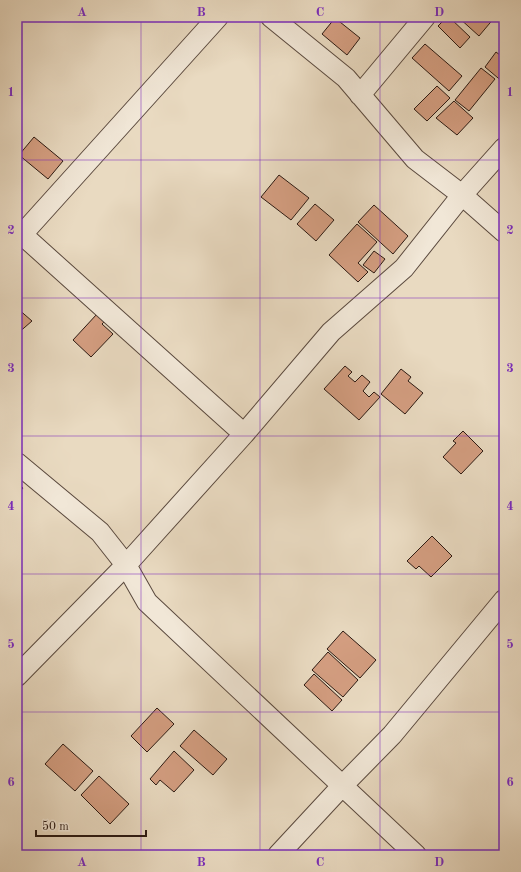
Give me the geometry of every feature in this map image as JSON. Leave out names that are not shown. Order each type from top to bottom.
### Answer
[{"type":"street","points":[[218,17],[18,235],[244,434]]},
{"type":"street","points":[[272,17],[346,78],[415,159],[462,195],[504,232]]},
{"type":"street","points":[[360,95],[425,17]]},
{"type":"street","points":[[17,676],[126,565],[244,434],[331,332],[404,268],[462,195],[504,148]]},
{"type":"street","points":[[17,463],[100,532],[126,565],[147,602],[416,855]]},
{"type":"street","points":[[278,855],[392,735],[504,600]]},
{"type":"building","points":[[447,17],[449,17],[470,37],[460,48],[438,26]]},
{"type":"building","points":[[458,17],[495,17],[479,36]]},
{"type":"building","points":[[504,17],[504,25],[497,18]]},
{"type":"building","points":[[335,18],[360,38],[347,55],[322,34]]},
{"type":"building","points":[[425,44],[462,76],[449,91],[412,58]]},
{"type":"building","points":[[496,52],[504,58],[504,83],[485,67]]},
{"type":"building","points":[[481,68],[495,79],[469,111],[455,100]]},
{"type":"building","points":[[437,86],[450,98],[427,121],[414,109]]},
{"type":"building","points":[[454,101],[473,118],[457,135],[436,118]]},
{"type":"building","points":[[34,137],[63,161],[48,179],[19,155]]},
{"type":"building","points":[[279,175],[309,198],[291,220],[261,197]]},
{"type":"building","points":[[315,204],[334,220],[316,241],[297,224]]},
{"type":"building","points":[[374,205],[408,236],[393,254],[358,222]]},
{"type":"building","points":[[357,224],[377,242],[358,263],[368,272],[358,282],[329,255]]},
{"type":"building","points":[[374,251],[385,259],[374,273],[363,265]]},
{"type":"building","points":[[17,308],[32,321],[17,334]]},
{"type":"building","points":[[97,314],[105,321],[102,324],[113,334],[91,357],[73,340]]},
{"type":"building","points":[[345,366],[352,372],[348,376],[355,382],[362,375],[370,382],[363,391],[369,397],[374,392],[380,397],[359,420],[324,389]]},
{"type":"building","points":[[401,369],[411,377],[408,381],[423,393],[405,414],[381,394]]},
{"type":"building","points":[[463,431],[483,451],[461,474],[443,457],[456,443],[453,441]]},
{"type":"building","points":[[17,483],[23,488],[17,495]]},
{"type":"building","points":[[432,536],[452,556],[431,577],[419,566],[416,569],[407,561]]},
{"type":"building","points":[[343,631],[376,660],[360,678],[327,649]]},
{"type":"building","points":[[328,652],[358,680],[343,697],[312,670]]},
{"type":"building","points":[[314,674],[342,700],[332,711],[304,685]]},
{"type":"building","points":[[157,708],[174,724],[147,752],[131,736]]},
{"type":"building","points":[[194,730],[227,759],[213,775],[180,746]]},
{"type":"building","points":[[63,744],[93,771],[75,791],[45,764]]},
{"type":"building","points":[[174,751],[194,770],[174,792],[160,780],[156,785],[150,779]]},
{"type":"building","points":[[99,776],[129,804],[110,824],[81,795]]}]
